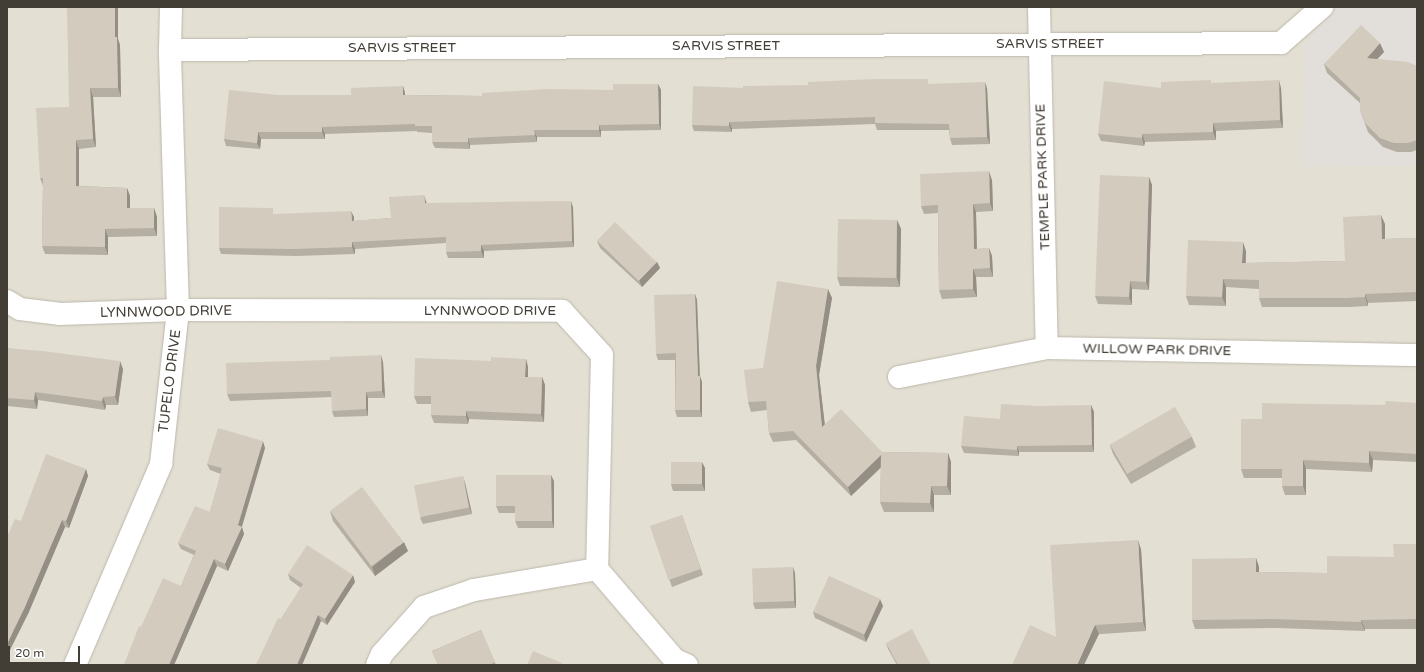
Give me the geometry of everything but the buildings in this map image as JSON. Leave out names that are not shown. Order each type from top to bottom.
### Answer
[{"type":"street","name":"TUPELO DRIVE","points":[[75,665],[161,464],[178,310],[170,50],[171,7]]},
{"type":"street","name":"TEMPLE PARK DRIVE","points":[[1039,7],[1047,348]]},
{"type":"street","name":"SARVIS STREET","points":[[170,50],[1281,43],[1322,7]]},
{"type":"street","name":"LYNNWOOD DRIVE","points":[[7,301],[20,308],[59,314],[178,310],[562,311],[602,355],[596,569]]},
{"type":"street","name":"WILLOW PARK DRIVE","points":[[899,377],[1047,348],[1417,355]]},
{"type":"street","points":[[377,665],[382,654],[424,608],[474,590],[596,569],[675,660],[687,665]]},
{"type":"shaded area","points":[[7,7],[1417,7],[1417,665],[7,665]]},
{"type":"shaded area","points":[[1337,7],[1417,7],[1417,166],[1301,167],[1303,45]]}]
